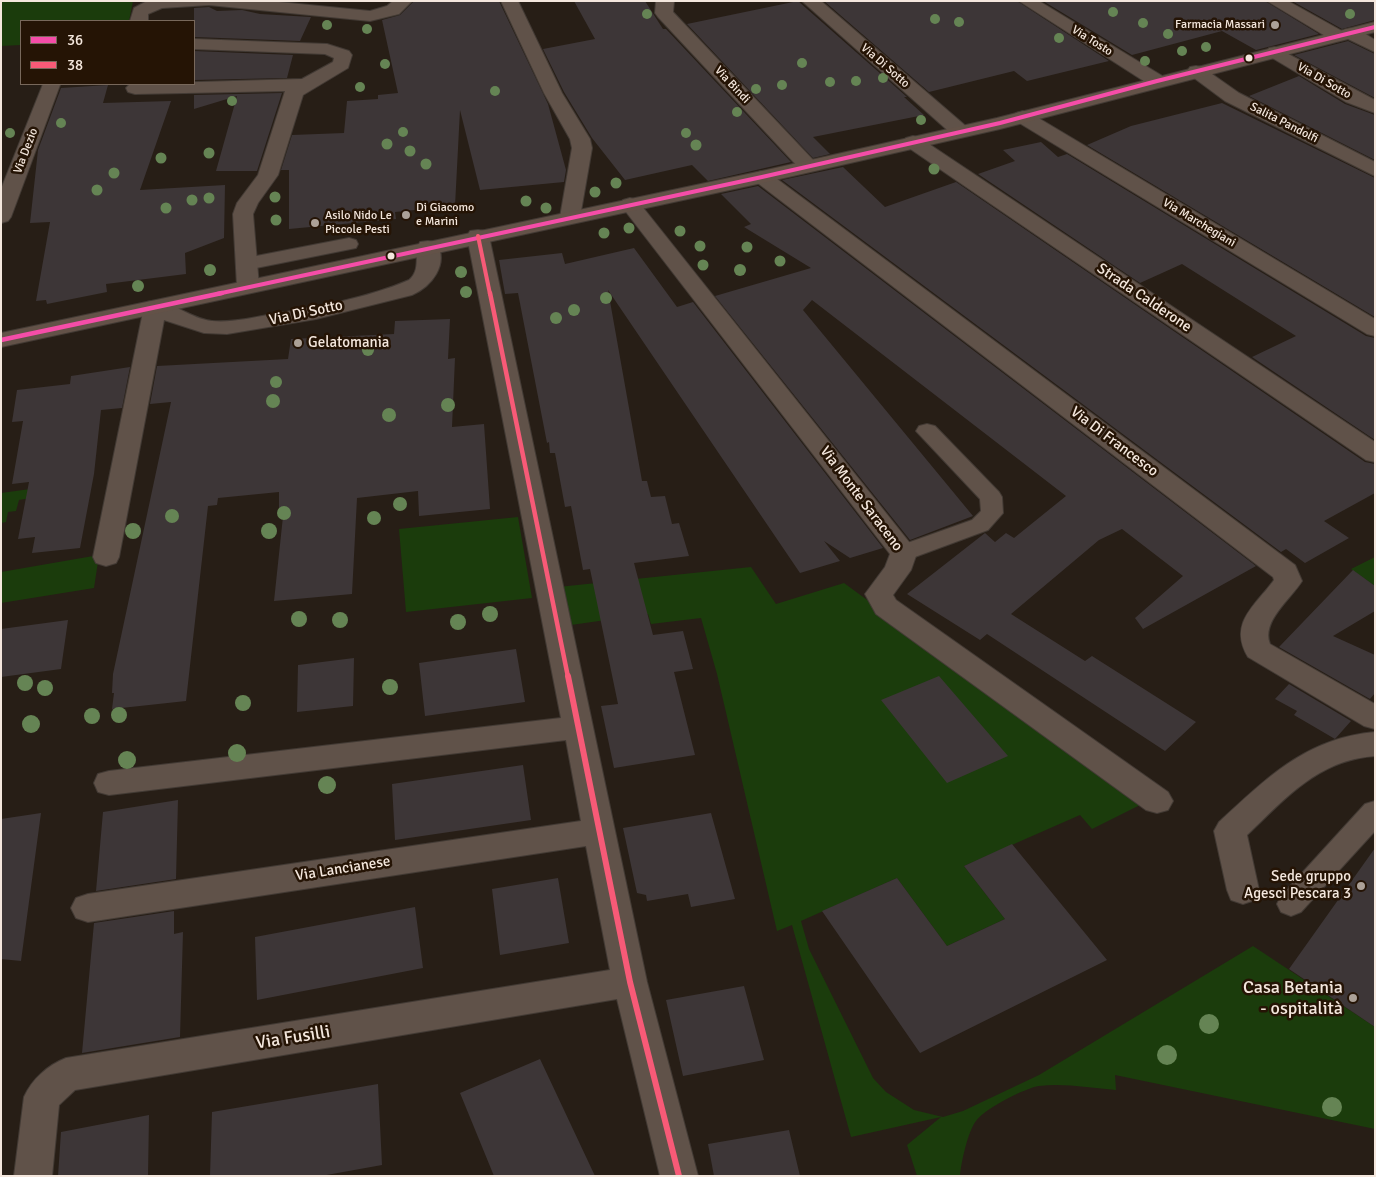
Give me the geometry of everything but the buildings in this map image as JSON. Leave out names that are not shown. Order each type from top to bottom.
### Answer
[{"type":"street","points":[[139,20],[140,12],[150,6],[206,1]]},
{"type":"street","points":[[212,1],[370,16],[393,10],[404,1]]},
{"type":"street","points":[[509,1],[553,93],[580,140],[582,148],[570,217]]},
{"type":"street","name":"Via Bindi","points":[[665,1],[664,13],[808,166]]},
{"type":"street","name":"Via Di Sotto","points":[[810,1],[961,132]]},
{"type":"street","name":"Via Tosto","points":[[1026,1],[1157,81]]},
{"type":"street","points":[[1275,1],[1344,35],[1375,47]]},
{"type":"street","name":"Via Di Sotto","points":[[1,340],[961,132],[1375,27]]},
{"type":"street","points":[[135,88],[299,89],[342,64],[342,55],[327,49],[195,44]]},
{"type":"street","name":"Via Di Sotto","points":[[1275,52],[1353,98],[1375,106]]},
{"type":"street","name":"Salita Pandolfi","points":[[1196,71],[1232,96],[1375,170]]},
{"type":"street","name":"Via Dezio","points":[[1,217],[52,85]]},
{"type":"street","points":[[248,286],[242,214],[244,206],[267,176],[299,89]]},
{"type":"street","name":"Via Marchegiani","points":[[1023,117],[1375,329]]},
{"type":"street","name":"Strada Calderone","points":[[914,142],[1375,454]]},
{"type":"street","name":"Via Di Francesco","points":[[762,176],[1285,572],[1288,581],[1284,589],[1266,606],[1258,619],[1254,633],[1258,650],[1375,718]]},
{"type":"street","name":"Via Monte Saraceno","points":[[630,204],[904,553],[897,570],[879,594],[886,607],[1157,802]]},
{"type":"street","points":[[478,236],[630,982],[679,1176]]},
{"type":"street","name":"Via Di Sotto","points":[[155,306],[196,325],[227,329],[364,301],[401,292],[416,286],[423,280],[428,266],[428,247]]},
{"type":"street","points":[[106,557],[155,306]]},
{"type":"street","points":[[109,784],[577,727]]},
{"type":"street","points":[[1243,890],[1230,831],[1303,768],[1335,750],[1360,743],[1375,744]]},
{"type":"street","name":"Via Lancianese","points":[[88,908],[598,831]]},
{"type":"street","name":"Via Fusilli","points":[[33,1176],[42,1097],[66,1075],[630,982]]},
{"type":"lane","points":[[246,264],[348,244]]},
{"type":"lane","points":[[904,553],[980,525],[992,513],[991,497],[927,431]]},
{"type":"lane","points":[[1291,904],[1375,812]]},
{"type":"green space","points":[[1,1],[133,1],[129,20],[20,20],[20,45],[1,46]]},
{"type":"green space","points":[[45,487],[42,496],[19,500],[16,511],[8,512],[6,522],[1,523],[1,493]]},
{"type":"green space","points":[[518,517],[532,598],[406,612],[399,529]]},
{"type":"green space","points":[[99,555],[94,588],[1,603],[1,572]]},
{"type":"green space","points":[[1375,557],[1375,586],[1351,569]]},
{"type":"green space","points":[[751,567],[776,604],[844,583],[1144,803],[1092,829],[1080,815],[964,866],[1005,919],[947,946],[897,878],[801,921],[809,949],[873,1078],[886,1092],[914,1110],[943,1117],[963,1111],[1039,1075],[1253,946],[1375,1027],[1375,1129],[1115,1075],[1116,1090],[1068,1085],[1039,1086],[996,1105],[980,1116],[973,1126],[965,1147],[960,1176],[917,1176],[907,1145],[941,1117],[851,1137],[792,925],[777,931],[717,674],[701,618],[651,624],[648,614],[564,626],[558,587]]},
{"type":"transit line","name":"36","points":[[1,340],[762,177],[1000,123],[1157,81],[1375,27]]},
{"type":"transit line","name":"38","points":[[478,236],[630,982],[679,1176]]},
{"type":"place","name":"Farmacia Massari","points":[[1275,25]]},
{"type":"place","name":"Di Giacomo e Marini","points":[[406,215]]},
{"type":"place","name":"Asilo Nido Le Piccole Pesti","points":[[315,223]]},
{"type":"place","name":"Gelatomania","points":[[298,343]]},
{"type":"place","name":"Sede gruppo Agesci Pescara 3","points":[[1361,886]]},
{"type":"place","name":"Casa Betania - ospitalità","points":[[1353,998]]}]
